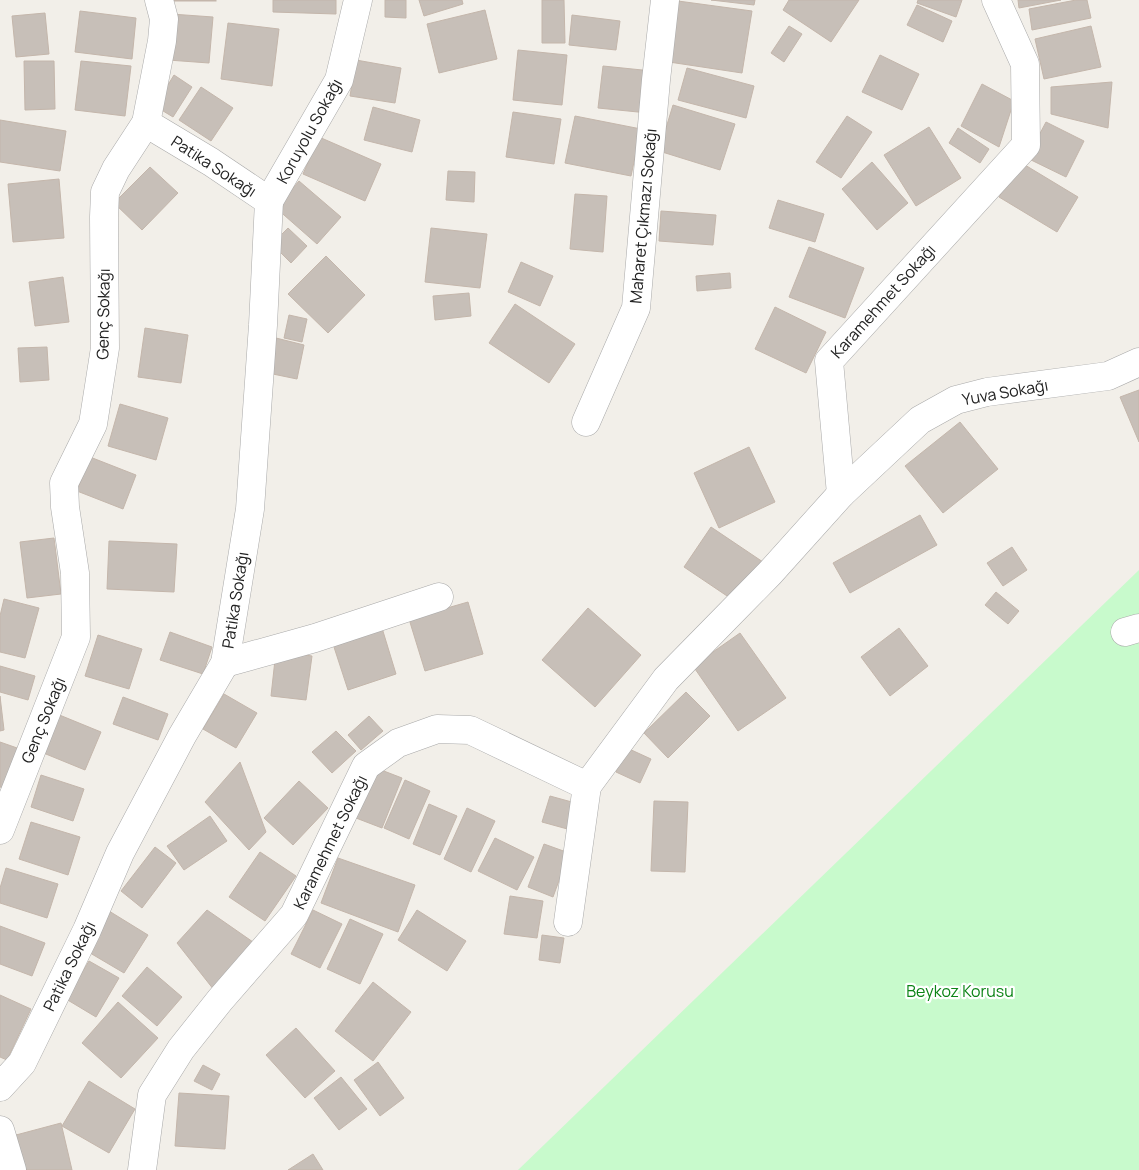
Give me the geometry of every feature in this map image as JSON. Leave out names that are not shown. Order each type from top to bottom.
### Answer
[{"type":"street","name":"Genç Sokağı","points":[[0,830],[76,637],[75,574],[65,507],[64,483],[92,424],[105,348],[105,192],[116,169],[146,123],[162,41],[164,18],[160,0]]},
{"type":"street","name":"Koruyolu Sokağı","points":[[269,201],[339,80],[358,0]]},
{"type":"street","name":"Maharet Çıkmazı Sokağı","points":[[586,422],[636,308],[665,0]]},
{"type":"street","name":"Karamehmet Sokağı","points":[[841,494],[829,361],[1026,145],[1025,64],[996,0]]},
{"type":"street","name":"Patika Sokağı","points":[[0,1087],[22,1063],[88,930],[120,853],[182,736],[225,663],[250,509],[263,325],[269,201],[211,162],[146,123]]},
{"type":"street","name":"Yuva Sokağı","points":[[841,494],[920,420],[956,400],[987,392],[1108,376],[1139,362]]},
{"type":"street","points":[[568,922],[587,786],[666,679],[770,573],[841,494]]},
{"type":"street","points":[[225,663],[315,638],[440,597]]},
{"type":"street","name":"Karamehmet Sokağı","points":[[142,1170],[152,1095],[181,1049],[220,1000],[294,914],[366,766],[398,743],[437,729],[470,730],[587,786]]},
{"type":"street","points":[[0,1130],[12,1170]]},
{"type":"green space","name":"Beykoz Korusu","points":[[1139,570],[1139,1170],[518,1170]]},
{"type":"building","points":[[216,0],[216,1],[165,1]]},
{"type":"building","points":[[273,0],[336,0],[336,14],[273,12]]},
{"type":"building","points":[[385,0],[406,0],[406,18],[385,17]]},
{"type":"building","points":[[419,0],[462,0],[463,4],[424,16]]},
{"type":"building","points":[[542,0],[564,0],[565,43],[542,43]]},
{"type":"building","points":[[711,0],[755,0],[754,5]]},
{"type":"building","points":[[789,0],[859,0],[831,42],[783,10]]},
{"type":"building","points":[[918,0],[962,0],[956,17],[917,3]]},
{"type":"building","points":[[1018,0],[1061,0],[1019,8]]},
{"type":"building","points":[[1076,0],[1087,0],[1091,18],[1032,30],[1029,9]]},
{"type":"building","points":[[678,1],[752,11],[742,73],[669,62]]},
{"type":"building","points":[[917,5],[952,21],[943,42],[907,25]]},
{"type":"building","points":[[485,10],[497,59],[439,73],[427,24]]},
{"type":"building","points":[[80,11],[136,18],[132,59],[75,52]]},
{"type":"building","points":[[45,13],[49,54],[16,57],[12,16]]},
{"type":"building","points":[[171,14],[213,17],[209,63],[168,60]]},
{"type":"building","points":[[572,15],[620,21],[616,50],[569,45]]},
{"type":"building","points":[[228,23],[279,29],[272,86],[221,79]]},
{"type":"building","points":[[789,26],[802,34],[784,62],[771,53]]},
{"type":"building","points":[[1091,26],[1101,67],[1044,79],[1035,39]]},
{"type":"building","points":[[518,50],[567,55],[562,105],[513,100]]},
{"type":"building","points":[[880,55],[919,74],[902,110],[862,92]]},
{"type":"building","points":[[356,60],[401,68],[395,103],[350,96]]},
{"type":"building","points":[[24,61],[54,61],[55,109],[25,110]]},
{"type":"building","points":[[81,61],[131,66],[125,116],[75,110]]},
{"type":"building","points":[[603,66],[652,71],[648,113],[598,108]]},
{"type":"building","points":[[687,68],[754,86],[746,118],[678,100]]},
{"type":"building","points":[[174,75],[192,87],[173,117],[155,106]]},
{"type":"building","points":[[1112,82],[1108,128],[1051,114],[1051,87]]},
{"type":"building","points":[[982,84],[1014,101],[999,147],[961,126]]},
{"type":"building","points":[[201,87],[233,108],[211,141],[179,120]]},
{"type":"building","points":[[673,105],[735,124],[720,170],[659,151]]},
{"type":"building","points":[[373,107],[420,120],[412,152],[364,140]]},
{"type":"building","points":[[513,112],[561,119],[554,164],[506,157]]},
{"type":"building","points":[[575,116],[641,129],[631,176],[565,163]]},
{"type":"building","points":[[847,116],[872,132],[841,178],[816,162]]},
{"type":"building","points":[[0,120],[66,131],[60,171],[0,162]]},
{"type":"building","points":[[1046,122],[1084,141],[1066,177],[1027,158]]},
{"type":"building","points":[[929,127],[961,178],[916,206],[884,155]]},
{"type":"building","points":[[958,128],[989,149],[980,163],[949,143]]},
{"type":"building","points":[[319,137],[381,164],[365,201],[303,174]]},
{"type":"building","points":[[872,162],[908,203],[877,230],[842,189]]},
{"type":"building","points":[[1020,162],[1078,197],[1057,232],[999,197]]},
{"type":"building","points":[[150,167],[178,193],[142,230],[114,203]]},
{"type":"building","points":[[448,171],[475,172],[474,202],[446,200]]},
{"type":"building","points":[[59,179],[64,238],[13,242],[8,184]]},
{"type":"building","points":[[299,181],[341,217],[317,244],[276,208]]},
{"type":"building","points":[[575,194],[607,196],[603,252],[570,249]]},
{"type":"building","points":[[778,200],[824,214],[815,242],[769,228]]},
{"type":"building","points":[[661,211],[716,215],[713,245],[659,241]]},
{"type":"building","points":[[288,228],[307,246],[291,263],[272,244]]},
{"type":"building","points":[[431,228],[487,234],[480,288],[425,282]]},
{"type":"building","points":[[809,247],[864,268],[845,318],[789,297]]},
{"type":"building","points":[[326,256],[365,295],[328,333],[288,294]]},
{"type":"building","points":[[521,262],[553,276],[540,306],[508,292]]},
{"type":"building","points":[[730,273],[731,288],[697,291],[696,276]]},
{"type":"building","points":[[63,277],[69,322],[35,326],[29,282]]},
{"type":"building","points":[[469,293],[471,316],[435,320],[433,296]]},
{"type":"building","points":[[515,304],[575,344],[549,383],[489,343]]},
{"type":"building","points":[[775,307],[826,332],[806,373],[755,349]]},
{"type":"building","points":[[289,315],[307,319],[302,342],[284,338]]},
{"type":"building","points":[[145,328],[188,335],[181,383],[138,377]]},
{"type":"building","points":[[276,338],[304,345],[297,379],[268,373]]},
{"type":"building","points":[[47,347],[49,380],[20,382],[18,348]]},
{"type":"building","points":[[1139,390],[1139,442],[1120,397]]},
{"type":"building","points":[[120,404],[168,418],[156,460],[108,446]]},
{"type":"building","points":[[960,422],[998,469],[943,513],[905,466]]},
{"type":"building","points":[[749,447],[775,502],[719,528],[694,473]]},
{"type":"building","points":[[90,457],[136,475],[123,509],[77,491]]},
{"type":"building","points":[[920,515],[937,545],[850,593],[833,563]]},
{"type":"building","points":[[711,527],[763,562],[736,602],[684,567]]},
{"type":"building","points":[[54,538],[61,594],[27,598],[20,542]]},
{"type":"building","points":[[109,541],[177,544],[174,592],[107,589]]},
{"type":"building","points":[[1012,547],[1027,570],[1003,586],[987,563]]},
{"type":"building","points":[[996,592],[1019,611],[1008,624],[985,605]]},
{"type":"building","points":[[4,599],[39,608],[25,658],[0,652],[0,616]]},
{"type":"building","points":[[468,602],[483,654],[425,671],[409,619]]},
{"type":"building","points":[[588,608],[641,655],[595,707],[542,660]]},
{"type":"building","points":[[382,628],[396,674],[348,690],[333,644]]},
{"type":"building","points":[[899,628],[928,666],[890,696],[861,657]]},
{"type":"building","points":[[170,632],[212,647],[203,674],[160,660]]},
{"type":"building","points":[[740,633],[786,698],[738,731],[693,666]]},
{"type":"building","points":[[98,635],[142,649],[129,689],[85,676]]},
{"type":"building","points":[[276,651],[312,656],[306,700],[271,696]]},
{"type":"building","points":[[0,666],[35,676],[28,700],[0,692]]},
{"type":"building","points":[[686,692],[710,716],[668,758],[644,733]]},
{"type":"building","points":[[224,694],[257,713],[236,748],[203,729]]},
{"type":"building","points":[[0,696],[4,730],[0,731]]},
{"type":"building","points":[[123,697],[168,714],[158,740],[113,724]]},
{"type":"building","points":[[57,714],[101,732],[85,770],[41,752]]},
{"type":"building","points":[[369,716],[383,731],[361,750],[348,735]]},
{"type":"building","points":[[336,731],[356,751],[332,773],[312,752]]},
{"type":"building","points":[[0,742],[20,749],[6,789],[0,787]]},
{"type":"building","points":[[627,748],[651,759],[640,783],[616,772]]},
{"type":"building","points":[[240,762],[266,832],[249,850],[205,802]]},
{"type":"building","points":[[376,768],[402,778],[382,828],[356,818]]},
{"type":"building","points":[[41,775],[84,789],[73,821],[31,807]]},
{"type":"building","points":[[405,780],[430,791],[409,839],[384,828]]},
{"type":"building","points":[[299,781],[328,808],[293,845],[264,818]]},
{"type":"building","points":[[550,796],[579,804],[571,830],[542,822]]},
{"type":"building","points":[[654,801],[688,802],[685,872],[651,871]]},
{"type":"building","points":[[429,804],[457,816],[440,855],[413,844]]},
{"type":"building","points":[[467,808],[495,821],[471,872],[444,859]]},
{"type":"building","points":[[210,816],[227,841],[184,870],[167,846]]},
{"type":"building","points":[[31,822],[80,837],[68,875],[19,859]]},
{"type":"building","points":[[495,838],[534,857],[517,890],[478,871]]},
{"type":"building","points":[[544,844],[569,853],[553,897],[528,887]]},
{"type":"building","points":[[155,847],[176,863],[142,908],[121,891]]},
{"type":"building","points":[[260,852],[296,876],[265,921],[229,897]]},
{"type":"building","points":[[338,858],[415,885],[398,932],[321,903]]},
{"type":"building","points":[[6,868],[58,884],[47,918],[0,903],[0,888]]},
{"type":"building","points":[[510,896],[543,901],[537,938],[504,934]]},
{"type":"building","points":[[207,910],[253,942],[214,990],[177,943]]},
{"type":"building","points":[[313,910],[342,924],[320,968],[291,954]]},
{"type":"building","points":[[417,910],[466,941],[447,971],[398,940]]},
{"type":"building","points":[[109,911],[148,935],[124,973],[85,950]]},
{"type":"building","points":[[350,919],[383,934],[360,984],[327,969]]},
{"type":"building","points":[[0,926],[45,943],[32,976],[0,964]]},
{"type":"building","points":[[542,935],[564,938],[560,963],[539,960]]},
{"type":"building","points":[[89,961],[119,978],[96,1017],[66,999]]},
{"type":"building","points":[[147,967],[182,997],[157,1026],[122,996]]},
{"type":"building","points":[[373,982],[411,1012],[373,1061],[335,1031]]},
{"type":"building","points":[[0,995],[31,1009],[7,1060],[0,1057]]},
{"type":"building","points":[[118,1002],[158,1038],[121,1078],[82,1043]]},
{"type":"building","points":[[296,1028],[335,1071],[305,1098],[266,1055]]},
{"type":"building","points":[[378,1062],[404,1098],[380,1116],[354,1080]]},
{"type":"building","points":[[203,1065],[220,1074],[212,1090],[194,1081]]},
{"type":"building","points":[[341,1077],[367,1109],[339,1130],[314,1098]]},
{"type":"building","points":[[89,1081],[135,1109],[109,1153],[62,1126]]},
{"type":"building","points":[[179,1093],[229,1096],[225,1149],[175,1146]]},
{"type":"building","points":[[61,1123],[72,1170],[24,1170],[16,1135]]},
{"type":"building","points":[[313,1154],[323,1170],[288,1170]]}]
